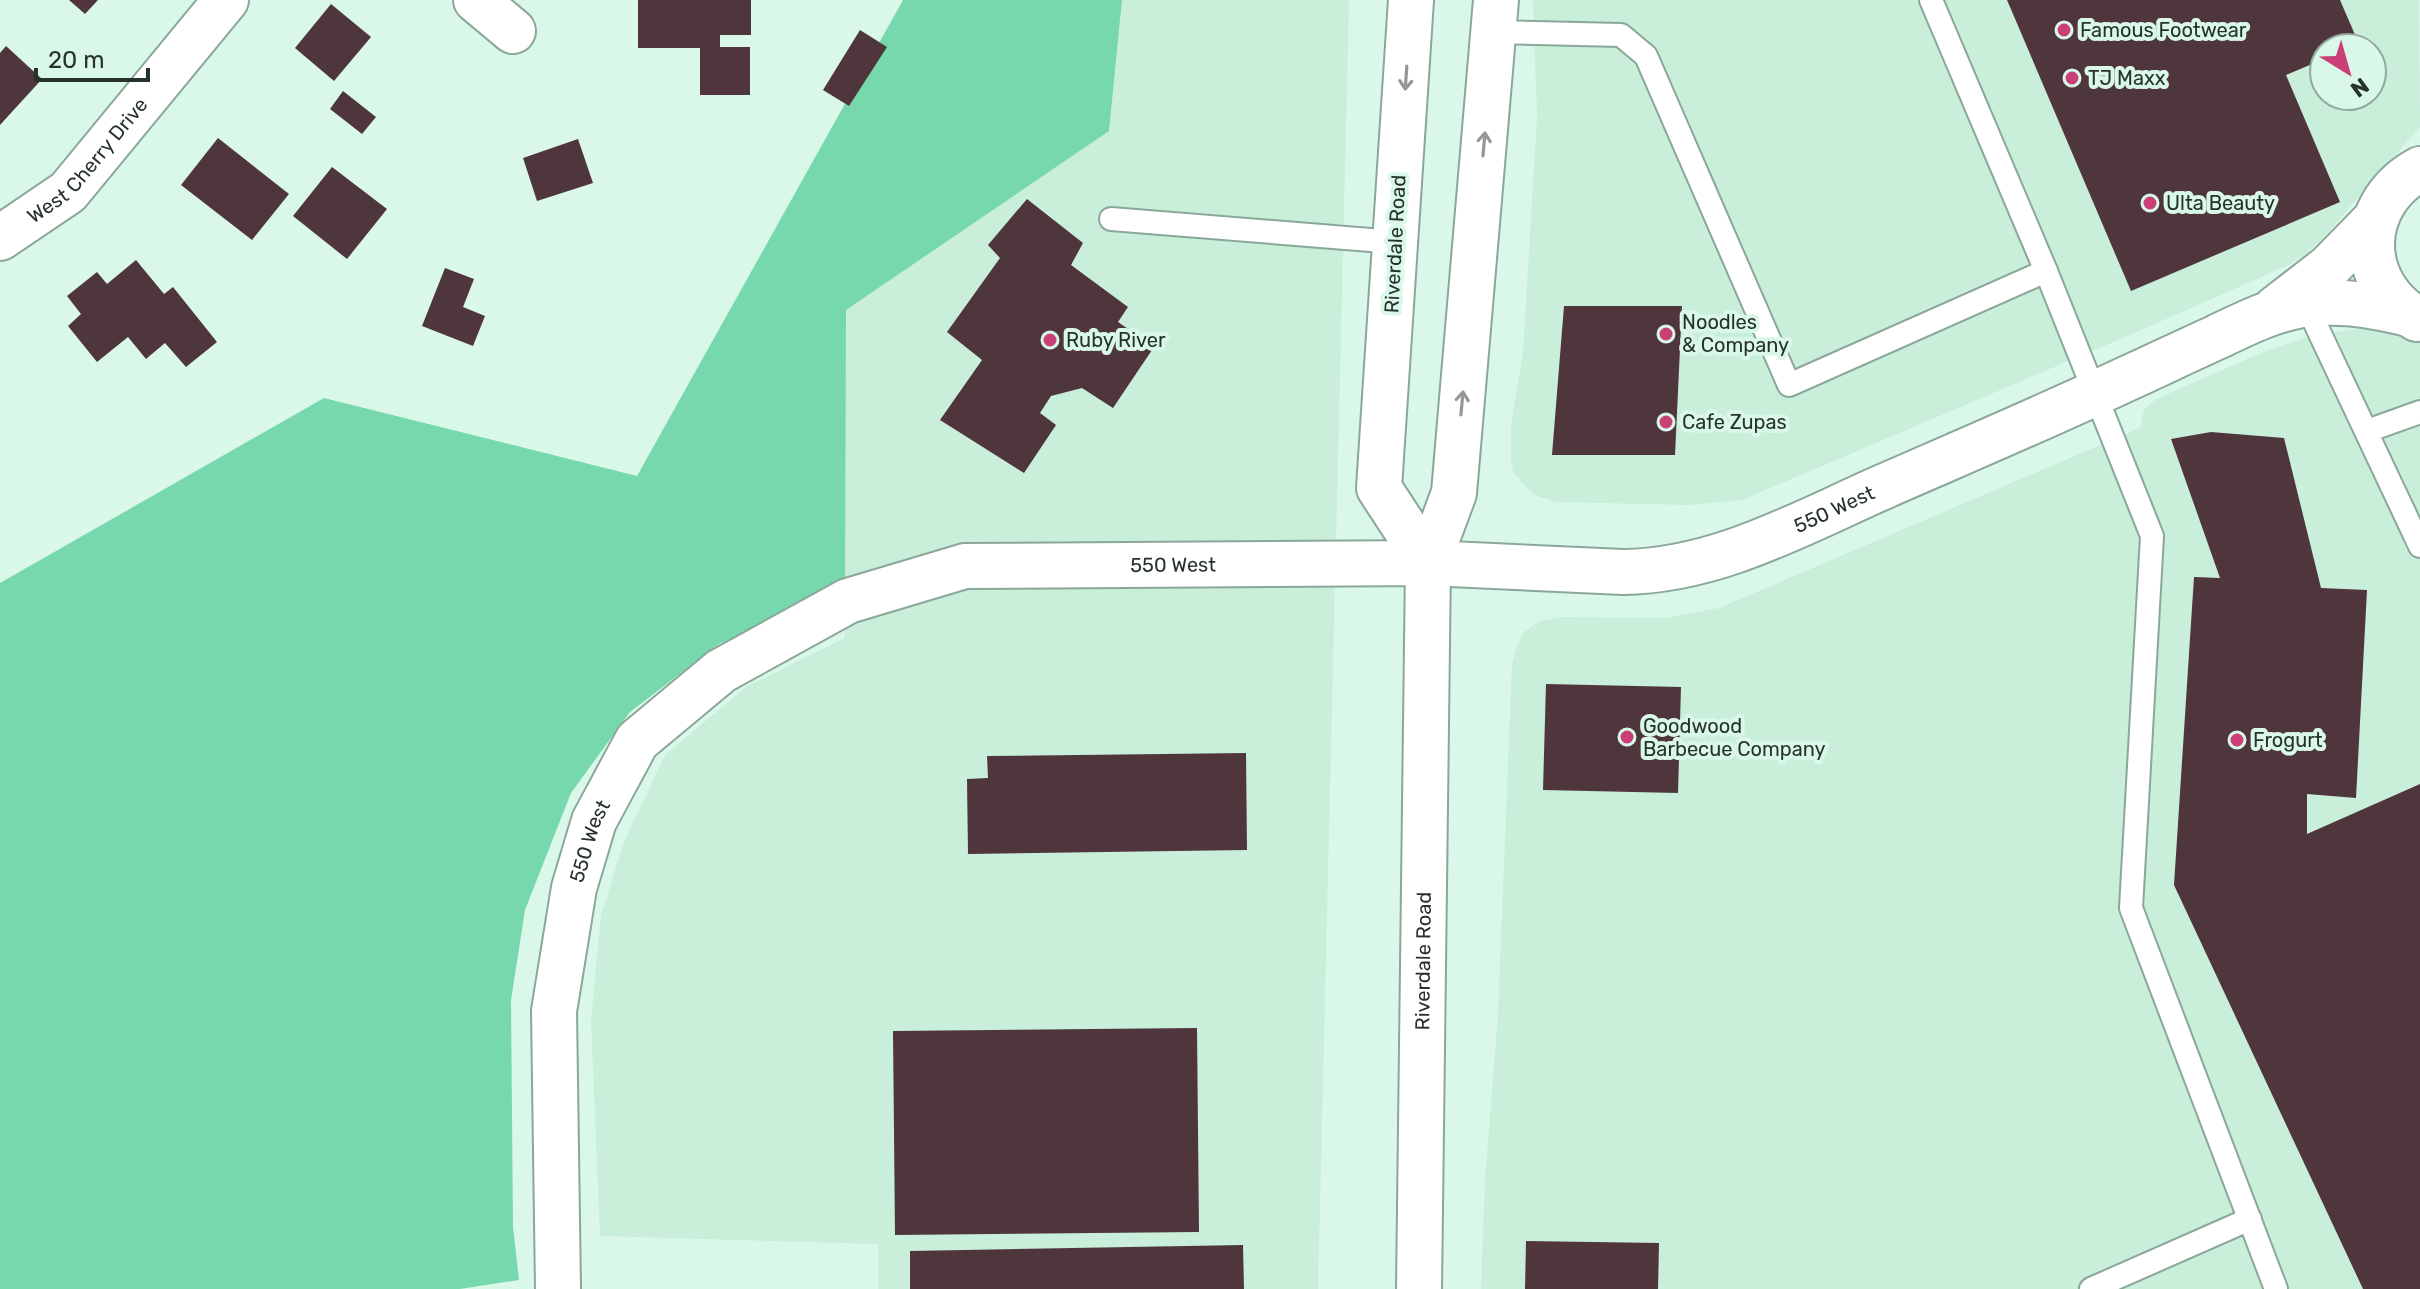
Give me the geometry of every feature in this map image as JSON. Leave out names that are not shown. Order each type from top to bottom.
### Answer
[{"type":"street","name":"West Cherry Drive","points":[[0,238],[68,192],[226,0]]},
{"type":"street","points":[[476,0],[513,31]]},
{"type":"street","name":"Riverdale Road","points":[[1411,0],[1379,488],[1428,563],[1419,1289]]},
{"type":"street","points":[[1428,563],[1454,493],[1495,16]]},
{"type":"street","points":[[2288,308],[2376,219],[2389,194],[2414,170]]},
{"type":"street","points":[[2376,219],[2372,247],[2377,274],[2390,297],[2415,317]]},
{"type":"street","points":[[2288,308],[2342,302],[2376,306],[2415,317]]},
{"type":"street","name":"550 West","points":[[558,1289],[554,1011],[574,888],[594,821],[637,741],[721,671],[848,601],[965,566],[1428,563],[1623,572],[1654,572],[1685,567],[1715,559],[1790,528],[2288,308]]},
{"type":"lane","points":[[1931,0],[2046,271],[2093,395],[2152,536],[2131,908],[2276,1289]]},
{"type":"lane","points":[[1495,16],[1621,35],[1646,56],[1789,385],[2046,271]]},
{"type":"lane","points":[[1111,219],[1395,242]]},
{"type":"lane","points":[[2288,308],[2367,431],[2420,546]]},
{"type":"lane","points":[[2367,431],[2420,412]]},
{"type":"lane","points":[[2091,1289],[2250,1219]]},
{"type":"shaded area","points":[[1122,0],[1349,0],[1318,1289],[878,1289],[878,1244],[600,1236],[591,1020],[601,915],[624,842],[665,755],[746,687],[845,638],[845,310],[1109,131]]},
{"type":"shaded area","points":[[1533,0],[2419,0],[2420,127],[2324,237],[2303,256],[2139,331],[1742,500],[1688,505],[1557,502],[1537,496],[1513,471],[1511,462],[1511,425],[1523,353],[1537,117]]},
{"type":"shaded area","points":[[2363,328],[2420,333],[2420,1289],[1481,1289],[1485,1180],[1498,1015],[1512,664],[1524,632],[1540,621],[1562,617],[1665,618],[1719,608],[2140,428],[2144,410],[2156,399],[2266,351],[2310,336]]},
{"type":"green space","points":[[903,0],[1122,0],[1109,131],[846,310],[845,590],[719,644],[630,712],[571,793],[525,910],[511,1000],[513,1227],[519,1280],[460,1289],[0,1289],[0,583],[324,398],[637,476]]},
{"type":"building","points":[[69,0],[98,0],[85,14]]},
{"type":"building","points":[[638,0],[751,0],[751,35],[720,35],[720,47],[750,47],[750,95],[700,95],[700,48],[638,48]]},
{"type":"building","points":[[2007,0],[2340,0],[2354,32],[2308,32],[2308,66],[2286,75],[2340,202],[2131,291]]},
{"type":"building","points":[[331,4],[371,37],[334,81],[295,48]]},
{"type":"building","points":[[860,30],[887,47],[849,106],[823,90]]},
{"type":"building","points":[[6,46],[42,79],[0,125],[0,53]]},
{"type":"building","points":[[343,91],[376,117],[362,134],[330,109]]},
{"type":"building","points":[[218,138],[289,194],[252,240],[181,185]]},
{"type":"building","points":[[578,139],[593,183],[537,201],[523,158]]},
{"type":"building","points":[[332,167],[387,209],[347,259],[293,216]]},
{"type":"building","name":"Ruby River","points":[[1027,199],[1083,243],[1071,265],[1128,307],[1118,322],[1154,347],[1113,408],[1082,388],[1051,396],[1040,413],[1056,425],[1024,473],[940,420],[982,360],[947,332],[1000,258],[988,245]]},
{"type":"building","points":[[136,260],[164,294],[173,287],[217,342],[186,367],[165,343],[146,359],[128,337],[97,362],[68,326],[81,314],[67,296],[97,272],[107,284]]},
{"type":"building","points":[[445,268],[474,279],[463,307],[485,316],[473,346],[422,326]]},
{"type":"building","points":[[1564,306],[1682,306],[1675,455],[1552,455]]},
{"type":"building","points":[[2211,432],[2284,438],[2321,588],[2367,590],[2356,798],[2307,794],[2307,834],[2420,784],[2420,1289],[2363,1289],[2174,885],[2194,577],[2220,578],[2171,439]]},
{"type":"building","points":[[1546,684],[1681,687],[1678,793],[1543,790]]},
{"type":"building","points":[[1246,753],[1247,850],[968,854],[967,779],[988,778],[987,756]]},
{"type":"building","points":[[1197,1028],[1199,1232],[895,1235],[893,1031]]},
{"type":"building","points":[[1526,1241],[1659,1243],[1658,1289],[1525,1289]]},
{"type":"building","points":[[1243,1245],[1244,1289],[910,1289],[910,1251]]},
{"type":"place","name":"Famous Footwear","points":[[2064,30]]},
{"type":"place","name":"TJ Maxx","points":[[2072,78]]},
{"type":"place","name":"Ulta Beauty","points":[[2150,203]]},
{"type":"place","name":"Noodles & Company","points":[[1666,334]]},
{"type":"place","name":"Ruby River","points":[[1050,340]]},
{"type":"place","name":"Cafe Zupas","points":[[1666,422]]},
{"type":"place","name":"Goodwood Barbecue Company","points":[[1627,737]]},
{"type":"place","name":"Frogurt","points":[[2237,740]]}]
